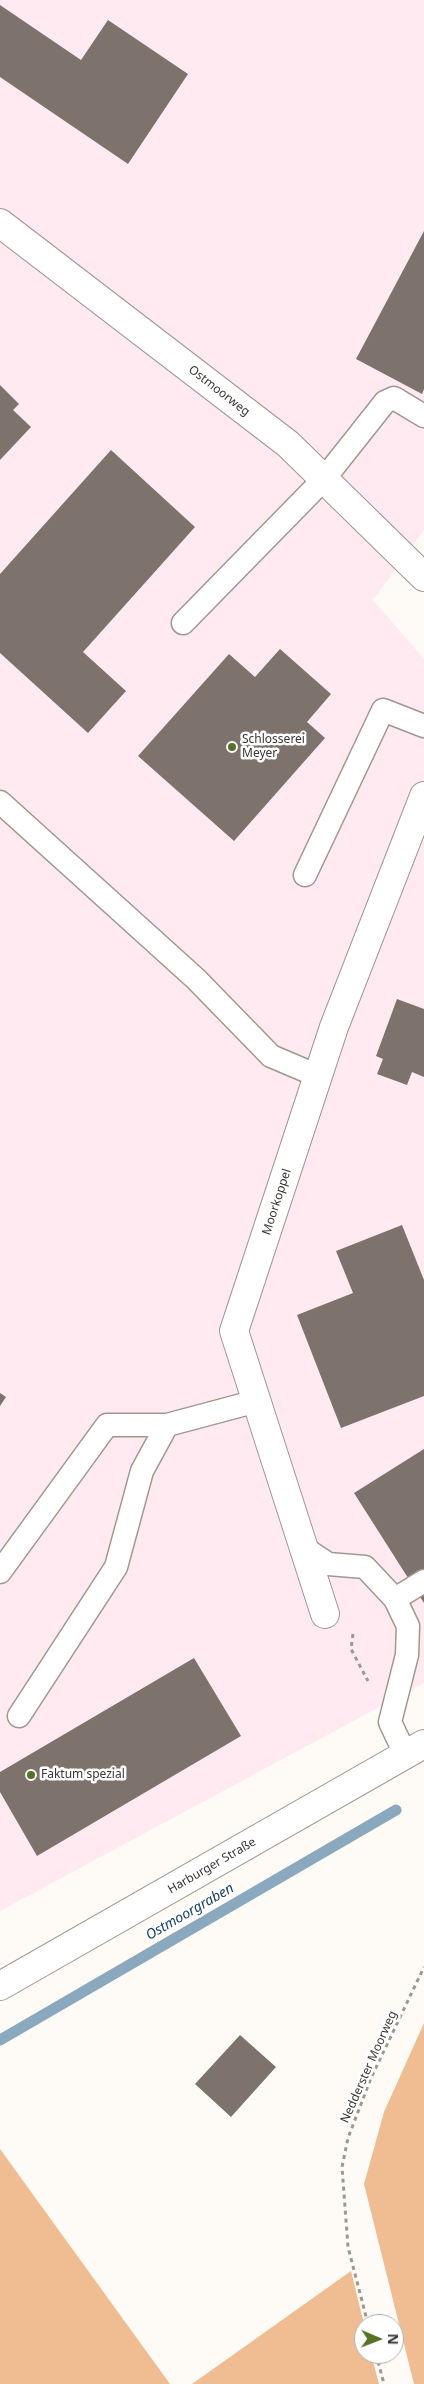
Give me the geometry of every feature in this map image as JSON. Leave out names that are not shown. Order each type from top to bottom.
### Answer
[{"type":"street","name":"Ostmoorweg","points":[[0,223],[288,444],[424,577]]},
{"type":"street","name":"Moorkoppel","points":[[325,1614],[234,1331],[334,1027],[424,796]]},
{"type":"street","name":"Harburger Straße","points":[[0,1986],[415,1750]]},
{"type":"lane","points":[[183,623],[324,479],[389,399],[399,400],[424,416]]},
{"type":"lane","points":[[305,875],[383,710],[424,726]]},
{"type":"lane","points":[[0,802],[196,979],[271,1056],[318,1076]]},
{"type":"lane","points":[[0,1572],[107,1425],[167,1426],[257,1401]]},
{"type":"lane","points":[[19,1716],[116,1567],[142,1471],[167,1426]]},
{"type":"lane","points":[[304,1548],[328,1564],[365,1567],[395,1599],[408,1626],[407,1655],[390,1722],[415,1750]]},
{"type":"lane","points":[[395,1599],[424,1581]]},
{"type":"path","points":[[325,1614],[354,1631],[351,1649],[390,1722]]},
{"type":"path","name":"Nedderster Moorweg","points":[[365,2314],[348,2247],[342,2167],[348,2138],[371,2078],[424,1967]]},
{"type":"path","points":[[379,2364],[384,2384]]},
{"type":"shaded area","points":[[0,0],[424,0],[424,530],[373,600],[424,659],[424,1683],[0,1911]]},
{"type":"shaded area","points":[[424,2023],[424,2384],[414,2384],[404,2344],[404,2314],[396,2314],[364,2184],[384,2112]]},
{"type":"shaded area","points":[[0,2149],[170,2384],[0,2384]]},
{"type":"shaded area","points":[[351,2271],[362,2314],[354,2314],[354,2364],[374,2364],[379,2384],[192,2384]]},
{"type":"building","points":[[0,5],[81,60],[108,20],[188,74],[128,164],[0,77]]},
{"type":"building","points":[[424,231],[424,389],[422,394],[356,359]]},
{"type":"building","points":[[0,385],[19,404],[13,410],[31,427],[0,460]]},
{"type":"building","points":[[111,450],[195,527],[83,652],[126,691],[88,733],[0,653],[0,574]]},
{"type":"building","name":"Schlosserei Meyer","points":[[280,649],[331,694],[307,722],[325,738],[234,841],[138,756],[229,654],[255,677]]},
{"type":"building","points":[[397,999],[424,1009],[424,1077],[412,1072],[407,1085],[377,1074],[383,1059],[376,1056]]},
{"type":"building","points":[[402,1225],[424,1280],[424,1396],[341,1428],[297,1315],[353,1293],[336,1251]]},
{"type":"building","points":[[0,1393],[6,1397],[0,1406]]},
{"type":"building","points":[[424,1449],[424,1603],[354,1493]]},
{"type":"building","points":[[194,1658],[241,1736],[37,1856],[0,1792],[0,1772]]},
{"type":"building","points":[[240,2035],[276,2067],[231,2117],[195,2084]]},
{"type":"waterway","name":"Ostmoorgraben","points":[[0,2040],[396,1810]]},
{"type":"place","name":"Schlosserei Meyer","points":[[232,747]]},
{"type":"place","name":"Faktum spezial","points":[[31,1775]]}]
